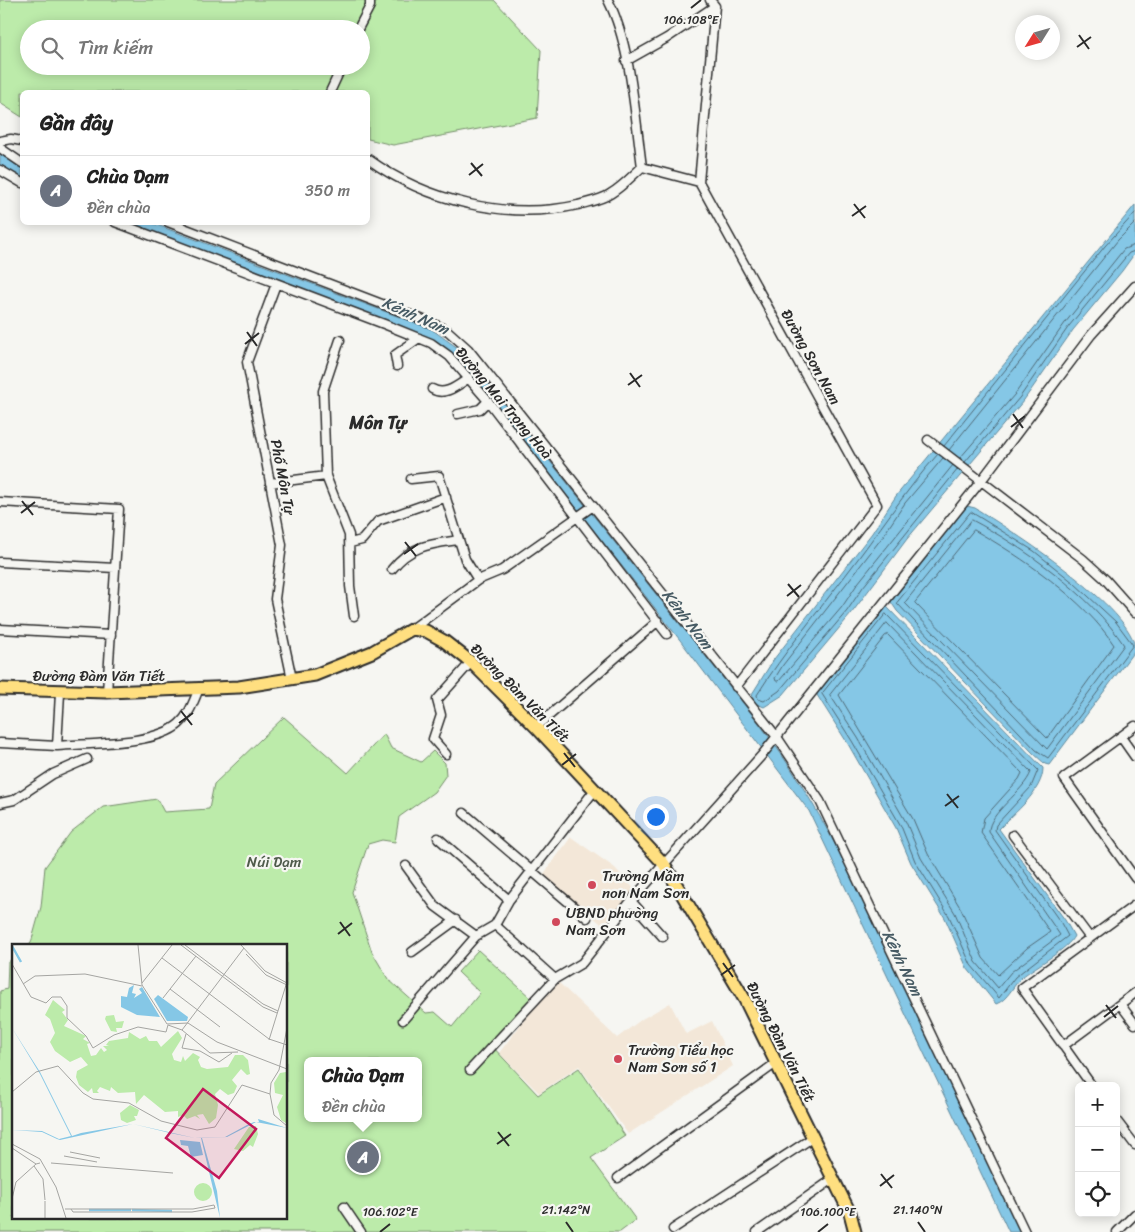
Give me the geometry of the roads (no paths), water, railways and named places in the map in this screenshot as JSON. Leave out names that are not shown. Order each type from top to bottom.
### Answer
[{"type":"main road","name":"Đường Đàm Văn Tiết","points":[[0,689],[60,693],[198,690],[239,687],[315,675],[339,667],[372,652],[412,630],[426,631],[471,662],[536,727],[664,864],[745,1000],[850,1213],[853,1231]]},
{"type":"street","points":[[363,20],[370,6],[370,0]]},
{"type":"street","points":[[608,0],[614,13],[626,61],[642,167]]},
{"type":"street","points":[[626,61],[667,38],[713,3]]},
{"type":"street","points":[[642,167],[699,182],[713,3]]},
{"type":"street","points":[[331,90],[338,75]]},
{"type":"street","points":[[0,141],[20,140]]},
{"type":"street","points":[[0,148],[20,163]]},
{"type":"street","points":[[370,160],[393,176],[445,197],[475,206],[529,211],[556,210],[591,202],[611,194],[642,167]]},
{"type":"street","points":[[0,170],[20,182]]},
{"type":"street","name":"Đường Sơn Nam","points":[[699,182],[877,505],[736,687]]},
{"type":"street","name":"Đường Mai Trọng Hoà","points":[[123,225],[419,338],[449,356],[470,378],[667,634]]},
{"type":"street","points":[[176,225],[448,331],[477,360],[777,737],[827,815],[1025,1232]]},
{"type":"street","name":"Phố Môn Tự","points":[[276,284],[247,362],[282,545],[275,599],[292,679]]},
{"type":"street","points":[[470,1070],[555,979],[582,964],[631,901],[762,755],[1091,335],[1135,286]]},
{"type":"street","points":[[397,366],[395,355],[419,338]]},
{"type":"street","points":[[340,340],[324,391],[326,476],[349,535],[350,586],[354,616]]},
{"type":"street","points":[[432,389],[438,393],[444,392],[470,378]]},
{"type":"street","points":[[458,414],[480,409],[488,401]]},
{"type":"street","points":[[928,440],[1105,578],[1135,612]]},
{"type":"street","points":[[270,483],[326,476]]},
{"type":"street","points":[[411,479],[439,476],[465,559],[478,580]]},
{"type":"street","points":[[350,543],[362,540],[378,521],[446,497]]},
{"type":"street","points":[[0,502],[119,509],[107,692]]},
{"type":"street","points":[[412,630],[478,580],[502,570],[579,518],[593,506]]},
{"type":"street","points":[[392,569],[402,556],[415,549],[459,540]]},
{"type":"street","points":[[0,562],[115,568]]},
{"type":"street","points":[[536,727],[658,621]]},
{"type":"street","points":[[0,630],[111,635]]},
{"type":"street","points":[[446,754],[433,739],[441,715],[437,700],[471,662]]},
{"type":"street","points":[[0,743],[57,746],[157,737],[179,724],[188,713],[198,690]]},
{"type":"street","points":[[57,746],[60,693]]},
{"type":"street","points":[[1135,726],[1064,778],[1135,878]]},
{"type":"street","points":[[1120,737],[1135,757]]},
{"type":"street","points":[[0,803],[14,800],[53,774],[86,758]]},
{"type":"street","points":[[403,1020],[476,936],[495,925],[508,900],[594,791]]},
{"type":"street","points":[[464,813],[586,918]]},
{"type":"street","points":[[1013,835],[1090,938]]},
{"type":"street","points":[[438,838],[508,900]]},
{"type":"street","points":[[406,866],[435,906],[476,936]]},
{"type":"street","points":[[631,901],[663,937]]},
{"type":"street","points":[[1089,1082],[1022,988],[1135,905]]},
{"type":"street","points":[[412,952],[456,920]]},
{"type":"street","points":[[495,925],[555,979]]},
{"type":"street","points":[[1063,1046],[1135,993]]},
{"type":"street","points":[[1120,1004],[1135,1024]]},
{"type":"street","points":[[618,1178],[776,1063]]},
{"type":"street","points":[[1120,1125],[1135,1145]]},
{"type":"street","points":[[673,1229],[812,1138]]},
{"type":"street","points":[[757,1232],[833,1179]]},
{"type":"street","points":[[344,1207],[361,1232]]},
{"type":"street","points":[[1117,1232],[1135,1214]]},
{"type":"water","points":[[0,154],[20,168],[20,178],[0,166]]},
{"type":"water","points":[[1135,205],[1135,253],[1073,330],[1024,400],[907,539],[851,614],[783,695],[764,707],[755,703],[752,694],[774,659],[872,533],[896,496]]},
{"type":"water","name":"Kênh Nam","points":[[132,225],[157,225],[431,329],[462,351],[758,722],[792,770],[822,819],[840,854],[1022,1232],[1009,1232],[809,811],[680,640],[471,374],[453,355],[434,340]]},
{"type":"water","points":[[967,506],[975,508],[1014,533],[1068,572],[1115,613],[1130,633],[1135,650],[1049,765],[1045,764],[1033,753],[897,611],[891,602]]},
{"type":"water","points":[[884,606],[1043,768],[1042,777],[1033,793],[1020,809],[999,829],[1065,920],[1074,936],[1059,952],[1022,977],[1007,996],[996,1004],[967,968],[945,918],[911,863],[896,828],[848,744],[817,695],[817,691]]},
{"type":"place","name":"Trường Mầm non Nam Sơn","points":[[592,885]]},
{"type":"place","name":"UBND phường Nam Sơn","points":[[556,922]]},
{"type":"place","name":"Trường Tiểu học Nam Sơn số 1","points":[[618,1059]]},
{"type":"place","name":"Chùa Dạm","points":[[363,1157]]},
{"type":"district","name":"Môn Tự","points":[[378,423]]},
{"type":"park label","name":"Núi Dạm","points":[[274,862]]}]
